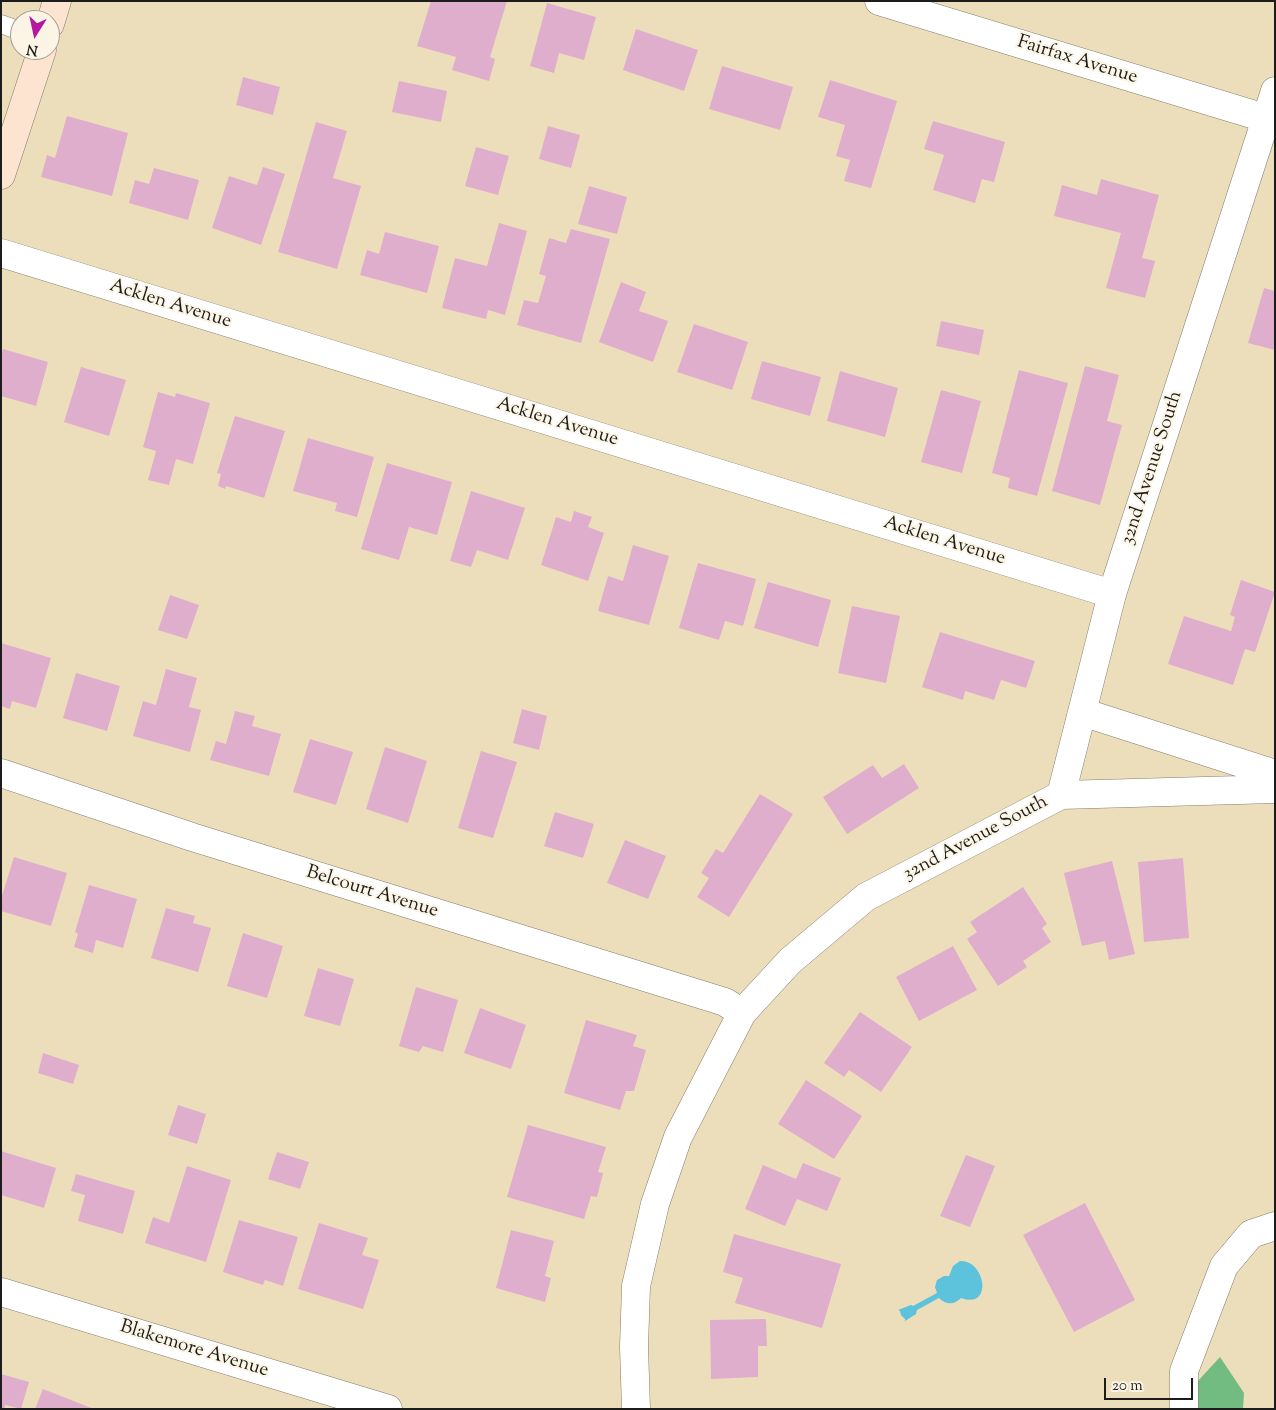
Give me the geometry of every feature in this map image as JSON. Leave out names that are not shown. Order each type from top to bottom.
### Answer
[{"type":"main road","points":[[1,175],[39,60]]},
{"type":"street","name":"Fairfax Avenue","points":[[879,1],[1270,120]]},
{"type":"street","name":"32nd Avenue South","points":[[636,1409],[634,1348],[636,1286],[655,1204],[678,1137],[742,1014],[790,961],[866,897],[1061,795],[1112,594],[1270,120],[1275,91]]},
{"type":"street","name":"Acklen Avenue","points":[[1,253],[1112,594]]},
{"type":"street","points":[[1082,712],[1275,774]]},
{"type":"street","name":"Belcourt Avenue","points":[[1,773],[192,837],[725,1002],[742,1014]]},
{"type":"street","points":[[1061,795],[1275,789]]},
{"type":"street","points":[[1184,1409],[1184,1372],[1224,1266],[1251,1234],[1275,1226]]},
{"type":"street","name":"Blakemore Avenue","points":[[1,1292],[388,1409]]},
{"type":"green space","points":[[1220,1357],[1244,1393],[1243,1409],[1198,1409],[1197,1382]]},
{"type":"water","points":[[960,1261],[969,1263],[980,1275],[982,1291],[978,1297],[971,1300],[961,1298],[956,1302],[950,1303],[944,1302],[939,1298],[917,1310],[916,1314],[905,1321],[898,1310],[913,1306],[937,1293],[935,1287],[937,1280],[944,1276],[949,1276],[953,1266]]},
{"type":"building","points":[[431,1],[507,1],[490,57],[495,59],[489,81],[452,70],[456,57],[417,46]]},
{"type":"building","points":[[547,3],[596,17],[584,60],[559,53],[554,73],[530,66]]},
{"type":"building","points":[[636,29],[698,50],[684,91],[623,70]]},
{"type":"building","points":[[722,66],[793,87],[780,130],[709,109]]},
{"type":"building","points":[[243,77],[280,87],[273,115],[236,105]]},
{"type":"building","points":[[830,80],[897,101],[871,188],[844,181],[850,160],[836,156],[845,125],[818,117]]},
{"type":"building","points":[[399,81],[447,91],[441,122],[392,112]]},
{"type":"building","points":[[67,116],[128,133],[112,196],[41,177],[47,155],[55,158]]},
{"type":"building","points":[[933,121],[1005,142],[994,182],[982,179],[975,203],[933,190],[944,155],[924,149]]},
{"type":"building","points":[[316,122],[347,131],[333,178],[361,186],[337,269],[278,252]]},
{"type":"building","points":[[548,126],[580,135],[571,168],[539,159]]},
{"type":"building","points":[[476,147],[509,156],[498,195],[465,186]]},
{"type":"building","points":[[263,167],[285,174],[261,245],[212,228],[229,176],[257,185]]},
{"type":"building","points":[[154,168],[199,180],[188,220],[129,203],[135,180],[149,184]]},
{"type":"building","points":[[1101,179],[1159,195],[1142,258],[1155,261],[1145,298],[1106,288],[1121,233],[1054,216],[1062,185],[1097,195]]},
{"type":"building","points":[[589,186],[627,197],[617,234],[578,224]]},
{"type":"building","points":[[499,223],[527,231],[505,315],[488,310],[486,319],[442,308],[455,258],[487,266]]},
{"type":"building","points":[[571,229],[610,239],[581,343],[517,325],[524,300],[538,303],[546,276],[539,274],[549,238],[566,243]]},
{"type":"building","points":[[385,232],[439,246],[427,293],[360,275],[367,250],[379,254]]},
{"type":"building","points":[[621,282],[646,292],[639,311],[668,321],[653,362],[599,342]]},
{"type":"building","points":[[1264,288],[1275,291],[1275,350],[1248,343]]},
{"type":"building","points":[[941,321],[984,330],[979,355],[936,346]]},
{"type":"building","points":[[694,324],[748,342],[732,390],[677,372]]},
{"type":"building","points":[[3,349],[48,362],[36,406],[1,396],[1,355]]},
{"type":"building","points":[[762,361],[821,377],[810,416],[751,399]]},
{"type":"building","points":[[1085,366],[1119,375],[1107,421],[1122,425],[1100,505],[1052,491]]},
{"type":"building","points":[[81,367],[126,380],[109,436],[64,422]]},
{"type":"building","points":[[1019,370],[1068,383],[1037,496],[1008,488],[1010,478],[992,473]]},
{"type":"building","points":[[840,371],[898,388],[885,437],[827,421]]},
{"type":"building","points":[[941,390],[981,401],[962,473],[921,462]]},
{"type":"building","points":[[158,392],[175,397],[176,393],[210,403],[193,464],[176,459],[169,485],[148,480],[156,451],[143,447]]},
{"type":"building","points":[[235,416],[285,431],[264,498],[226,486],[225,489],[218,486],[221,474],[217,473]]},
{"type":"building","points":[[308,438],[374,457],[357,517],[335,511],[337,503],[293,491]]},
{"type":"building","points":[[387,463],[452,482],[437,535],[409,527],[399,560],[361,549]]},
{"type":"building","points":[[471,491],[525,508],[508,560],[477,550],[471,567],[450,561]]},
{"type":"building","points":[[574,511],[592,517],[588,527],[604,533],[588,581],[541,565],[556,517],[571,522]]},
{"type":"building","points":[[633,545],[669,556],[649,625],[598,611],[608,576],[623,581]]},
{"type":"building","points":[[698,563],[756,579],[743,626],[725,621],[719,640],[679,628]]},
{"type":"building","points":[[1241,580],[1275,592],[1255,652],[1245,649],[1233,685],[1168,664],[1184,616],[1231,631],[1235,617],[1230,615]]},
{"type":"building","points":[[768,582],[831,600],[818,647],[754,628]]},
{"type":"building","points":[[170,595],[199,605],[187,639],[158,630]]},
{"type":"building","points":[[852,606],[900,616],[886,683],[838,673]]},
{"type":"building","points":[[940,632],[1035,661],[1026,688],[1001,680],[994,700],[965,691],[963,700],[922,687]]},
{"type":"building","points":[[1,643],[51,658],[36,708],[12,701],[10,709],[1,706]]},
{"type":"building","points":[[166,669],[197,678],[189,707],[201,710],[190,752],[133,736],[143,701],[156,705]]},
{"type":"building","points":[[76,673],[120,686],[107,731],[63,718]]},
{"type":"building","points":[[522,709],[547,716],[539,750],[513,743]]},
{"type":"building","points":[[235,711],[255,716],[252,726],[281,734],[269,776],[210,760],[216,741],[226,744]]},
{"type":"building","points":[[310,739],[353,752],[336,805],[293,792]]},
{"type":"building","points":[[385,747],[427,761],[408,823],[366,809]]},
{"type":"building","points":[[481,751],[517,762],[493,838],[458,828]]},
{"type":"building","points":[[904,764],[919,788],[847,834],[823,797],[873,765],[882,778]]},
{"type":"building","points":[[760,794],[793,814],[729,917],[697,897],[709,878],[701,873],[716,849],[723,853]]},
{"type":"building","points":[[555,812],[594,824],[583,858],[544,846]]},
{"type":"building","points":[[625,840],[666,856],[648,899],[607,883]]},
{"type":"building","points":[[14,857],[67,873],[51,926],[1,911],[1,899]]},
{"type":"building","points":[[1183,858],[1189,938],[1144,942],[1138,862]]},
{"type":"building","points":[[1112,861],[1135,954],[1109,960],[1105,941],[1082,946],[1064,873]]},
{"type":"building","points":[[89,885],[137,899],[123,948],[96,940],[93,953],[74,947],[78,934],[75,932]]},
{"type":"building","points":[[1023,887],[1047,924],[1042,928],[1051,942],[1023,961],[1027,967],[998,986],[967,939],[977,932],[970,922]]},
{"type":"building","points":[[166,908],[195,916],[193,923],[211,928],[198,972],[151,958]]},
{"type":"building","points":[[243,933],[283,946],[267,998],[227,986]]},
{"type":"building","points":[[953,946],[977,990],[919,1021],[896,977]]},
{"type":"building","points":[[318,968],[354,979],[340,1026],[304,1016]]},
{"type":"building","points":[[416,987],[458,1000],[443,1052],[423,1046],[419,1052],[399,1046]]},
{"type":"building","points":[[480,1008],[526,1025],[511,1069],[464,1053]]},
{"type":"building","points":[[860,1012],[912,1047],[881,1092],[849,1070],[844,1077],[824,1063]]},
{"type":"building","points":[[586,1020],[637,1035],[633,1046],[646,1050],[634,1091],[626,1091],[620,1110],[564,1093]]},
{"type":"building","points":[[43,1053],[79,1065],[73,1084],[38,1073]]},
{"type":"building","points":[[806,1080],[862,1116],[834,1159],[778,1124]]},
{"type":"building","points":[[178,1105],[206,1114],[197,1144],[168,1135]]},
{"type":"building","points":[[528,1125],[606,1147],[598,1172],[603,1173],[597,1197],[591,1196],[584,1219],[507,1197]]},
{"type":"building","points":[[1,1151],[56,1168],[44,1208],[1,1195]]},
{"type":"building","points":[[277,1152],[309,1162],[300,1189],[268,1179]]},
{"type":"building","points":[[966,1155],[995,1166],[970,1227],[940,1216]]},
{"type":"building","points":[[803,1163],[841,1178],[827,1211],[797,1199],[785,1226],[745,1209],[763,1165],[796,1179]]},
{"type":"building","points":[[187,1166],[231,1180],[206,1262],[145,1243],[153,1217],[169,1223]]},
{"type":"building","points":[[76,1174],[135,1191],[123,1234],[78,1221],[85,1195],[71,1191]]},
{"type":"building","points":[[1085,1203],[1135,1300],[1074,1332],[1023,1235]]},
{"type":"building","points":[[239,1220],[298,1237],[283,1286],[265,1280],[263,1285],[223,1272]]},
{"type":"building","points":[[319,1223],[368,1238],[362,1255],[379,1260],[363,1309],[298,1289]]},
{"type":"building","points":[[511,1230],[554,1241],[545,1276],[551,1278],[545,1302],[496,1288]]},
{"type":"building","points":[[734,1234],[841,1264],[822,1328],[735,1303],[743,1278],[723,1272]]},
{"type":"building","points":[[766,1319],[767,1346],[758,1346],[758,1377],[711,1379],[710,1320]]},
{"type":"building","points":[[1,1374],[29,1382],[21,1409],[5,1405],[5,1409],[1,1409]]},
{"type":"building","points":[[43,1389],[94,1409],[35,1409]]}]
